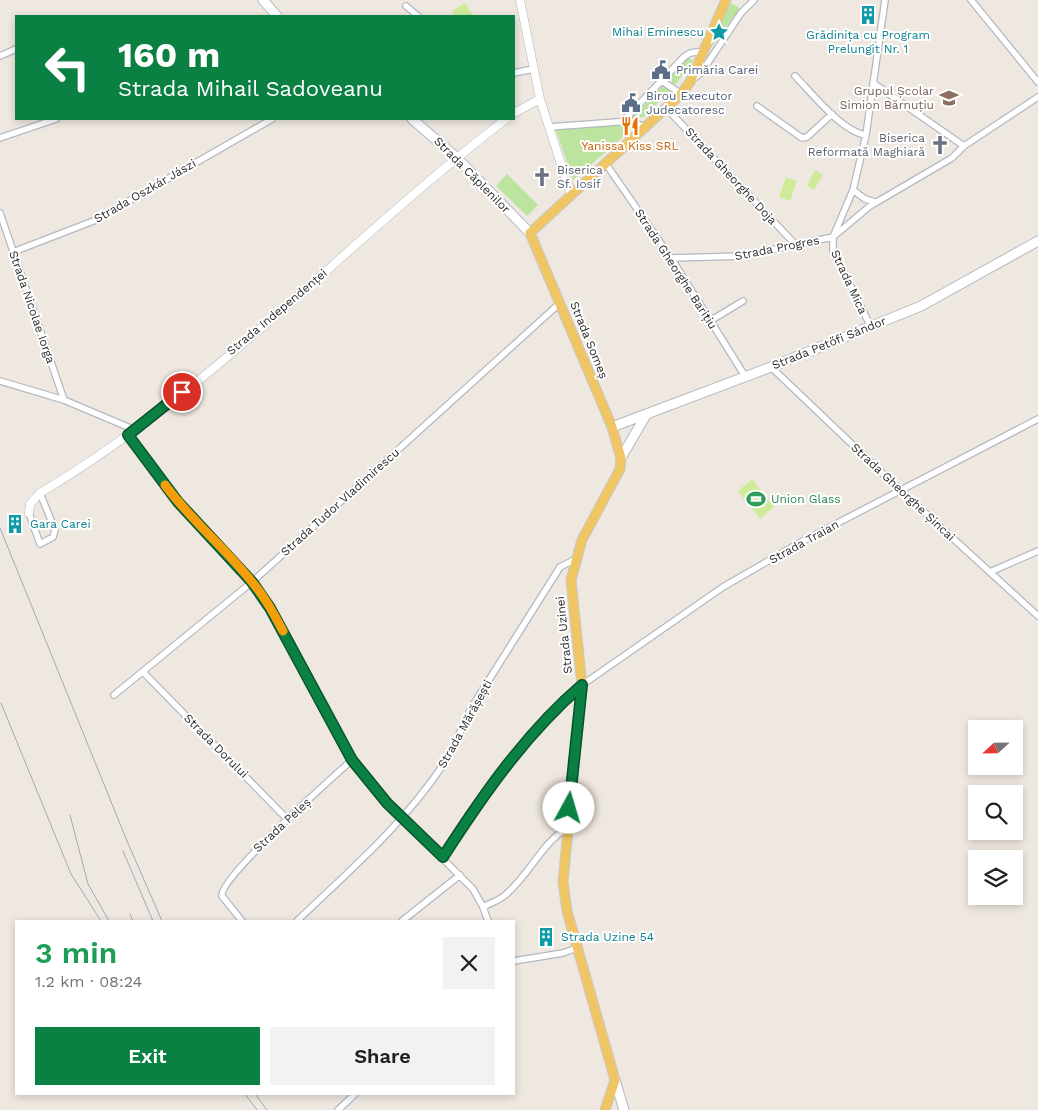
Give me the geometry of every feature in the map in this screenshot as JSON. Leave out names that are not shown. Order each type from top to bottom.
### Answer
[{"type":"main road","points":[[263,0],[276,15]]},
{"type":"main road","points":[[530,233],[647,128],[681,94],[690,82],[724,1]]},
{"type":"main road","name":"Strada Căplenilor","points":[[413,120],[456,157],[530,233]]},
{"type":"main road","name":"Strada Someș","points":[[530,233],[612,427],[621,458]]},
{"type":"main road","name":"Strada Petőfi Sándor","points":[[612,427],[771,367],[920,306],[1038,241]]},
{"type":"main road","points":[[621,458],[646,415]]},
{"type":"main road","name":"Strada Uzinei","points":[[615,1080],[567,911],[563,882],[582,685],[571,580],[574,560],[582,540],[620,469],[621,458]]},
{"type":"main road","points":[[605,1110],[615,1080]]},
{"type":"main road","points":[[615,1080],[624,1110]]},
{"type":"street","points":[[520,0],[540,99],[571,195]]},
{"type":"street","points":[[690,82],[701,73],[741,13],[754,0]]},
{"type":"street","name":"Strada Progres","points":[[671,258],[744,256],[833,237],[853,190],[866,136],[885,0]]},
{"type":"street","points":[[971,0],[1038,82]]},
{"type":"street","points":[[406,6],[417,15]]},
{"type":"street","points":[[0,56],[15,49]]},
{"type":"street","points":[[622,122],[684,57],[690,53],[704,51]]},
{"type":"street","points":[[515,73],[533,69]]},
{"type":"street","points":[[795,76],[832,114],[859,134],[866,136]]},
{"type":"street","points":[[662,81],[681,94]]},
{"type":"street","points":[[873,83],[964,146]]},
{"type":"street","points":[[833,237],[853,218],[875,202],[952,158],[964,146],[1038,97]]},
{"type":"street","points":[[515,112],[540,99]]},
{"type":"street","points":[[757,106],[802,138],[806,137],[832,114]]},
{"type":"street","name":"Strada Gheorghe Doja","points":[[667,108],[794,244]]},
{"type":"street","points":[[0,138],[53,120]]},
{"type":"street","name":"Strada Oszkár Jászi","points":[[14,252],[96,220],[270,120]]},
{"type":"street","name":"Strada Independenței","points":[[40,493],[55,530],[53,537],[40,544],[29,513],[30,504],[40,493],[132,433],[282,310],[456,157],[505,120]]},
{"type":"street","points":[[549,127],[630,121],[647,128]]},
{"type":"street","name":"Strada Gheorghe Barițiu","points":[[606,164],[671,258],[745,376]]},
{"type":"street","points":[[853,190],[865,199],[875,202]]},
{"type":"street","name":"Strada Nicolae Iorga","points":[[0,213],[64,400]]},
{"type":"street","name":"Strada Mica","points":[[833,237],[833,251],[870,326]]},
{"type":"street","points":[[710,321],[743,301]]},
{"type":"street","name":"Strada Tudor Vladimirescu","points":[[114,695],[144,673],[252,582],[560,303]]},
{"type":"street","name":"Strada Gheorghe Șincai","points":[[771,367],[900,490],[1038,616]]},
{"type":"street","points":[[0,381],[64,400],[132,433],[178,502],[252,582],[270,608],[352,760],[404,819],[473,889],[488,920]]},
{"type":"street","name":"Strada Traian","points":[[443,857],[477,804],[515,754],[582,685],[723,587],[900,490],[1038,419]]},
{"type":"street","points":[[990,572],[1038,551]]},
{"type":"street","name":"Strada Mărășești","points":[[298,920],[404,819],[453,749],[470,710],[560,567],[574,560]]},
{"type":"street","name":"Strada Dorului","points":[[144,673],[288,820]]},
{"type":"street","name":"Strada Peleș","points":[[241,920],[222,896],[221,891],[250,856],[352,760]]},
{"type":"street","points":[[483,907],[502,897],[514,886],[553,837],[567,828]]},
{"type":"street","points":[[403,920],[460,875]]},
{"type":"street","points":[[515,960],[563,953],[577,948]]},
{"type":"street","points":[[338,1110],[352,1095]]},
{"type":"green space","points":[[465,3],[472,15],[455,15],[452,11]]},
{"type":"green space","points":[[731,3],[740,8],[700,63]]},
{"type":"green space","points":[[687,56],[693,61],[675,85],[669,80]]},
{"type":"green space","points":[[664,84],[670,90],[644,117],[627,119],[637,113]]},
{"type":"green space","points":[[623,124],[636,126],[573,180],[556,130]]},
{"type":"green space","points":[[815,170],[823,175],[814,190],[807,186]]},
{"type":"green space","points":[[507,174],[538,205],[527,216],[496,186]]},
{"type":"green space","points":[[786,177],[797,181],[790,201],[779,197]]},
{"type":"green space","name":"Union Glass","points":[[752,479],[774,507],[760,519],[738,491]]},
{"type":"railway","points":[[0,528],[127,841],[162,920]]},
{"type":"railway","points":[[1,703],[71,874],[100,920]]},
{"type":"railway","points":[[70,815],[88,884],[108,920]]},
{"type":"railway","points":[[123,851],[153,920]]},
{"type":"railway","points":[[130,914],[133,920]]},
{"type":"railway","points":[[246,1095],[257,1110]]},
{"type":"railway","points":[[256,1095],[267,1110]]},
{"type":"slow traffic","points":[[165,485],[178,502],[252,582],[283,631]]},
{"type":"place","name":"Grădinița cu Program Prelungit Nr. 1","points":[[868,15]]},
{"type":"place","name":"Mihai Eminescu","points":[[719,32]]},
{"type":"place","name":"Primăria Carei","points":[[661,70]]},
{"type":"place","name":"Grupul Școlar Simion Bărnuțiu","points":[[949,98]]},
{"type":"place","name":"Birou Executor Judecatoresc","points":[[631,103]]},
{"type":"place","name":"Yanissa Kiss SRL","points":[[630,126]]},
{"type":"place","name":"Biserica Reformată Maghiară","points":[[940,145]]},
{"type":"place","name":"Biserica Sf. Iosif","points":[[542,177]]},
{"type":"place","name":"Union Glass","points":[[756,499]]},
{"type":"place","name":"Gara Carei","points":[[15,524]]},
{"type":"place","name":"Strada Uzine 54","points":[[546,937]]},
{"type":"route","points":[[182,392],[128,435],[178,502],[252,582],[270,608],[343,746],[387,803],[443,857],[477,804],[515,754],[582,685],[569,808]]}]
